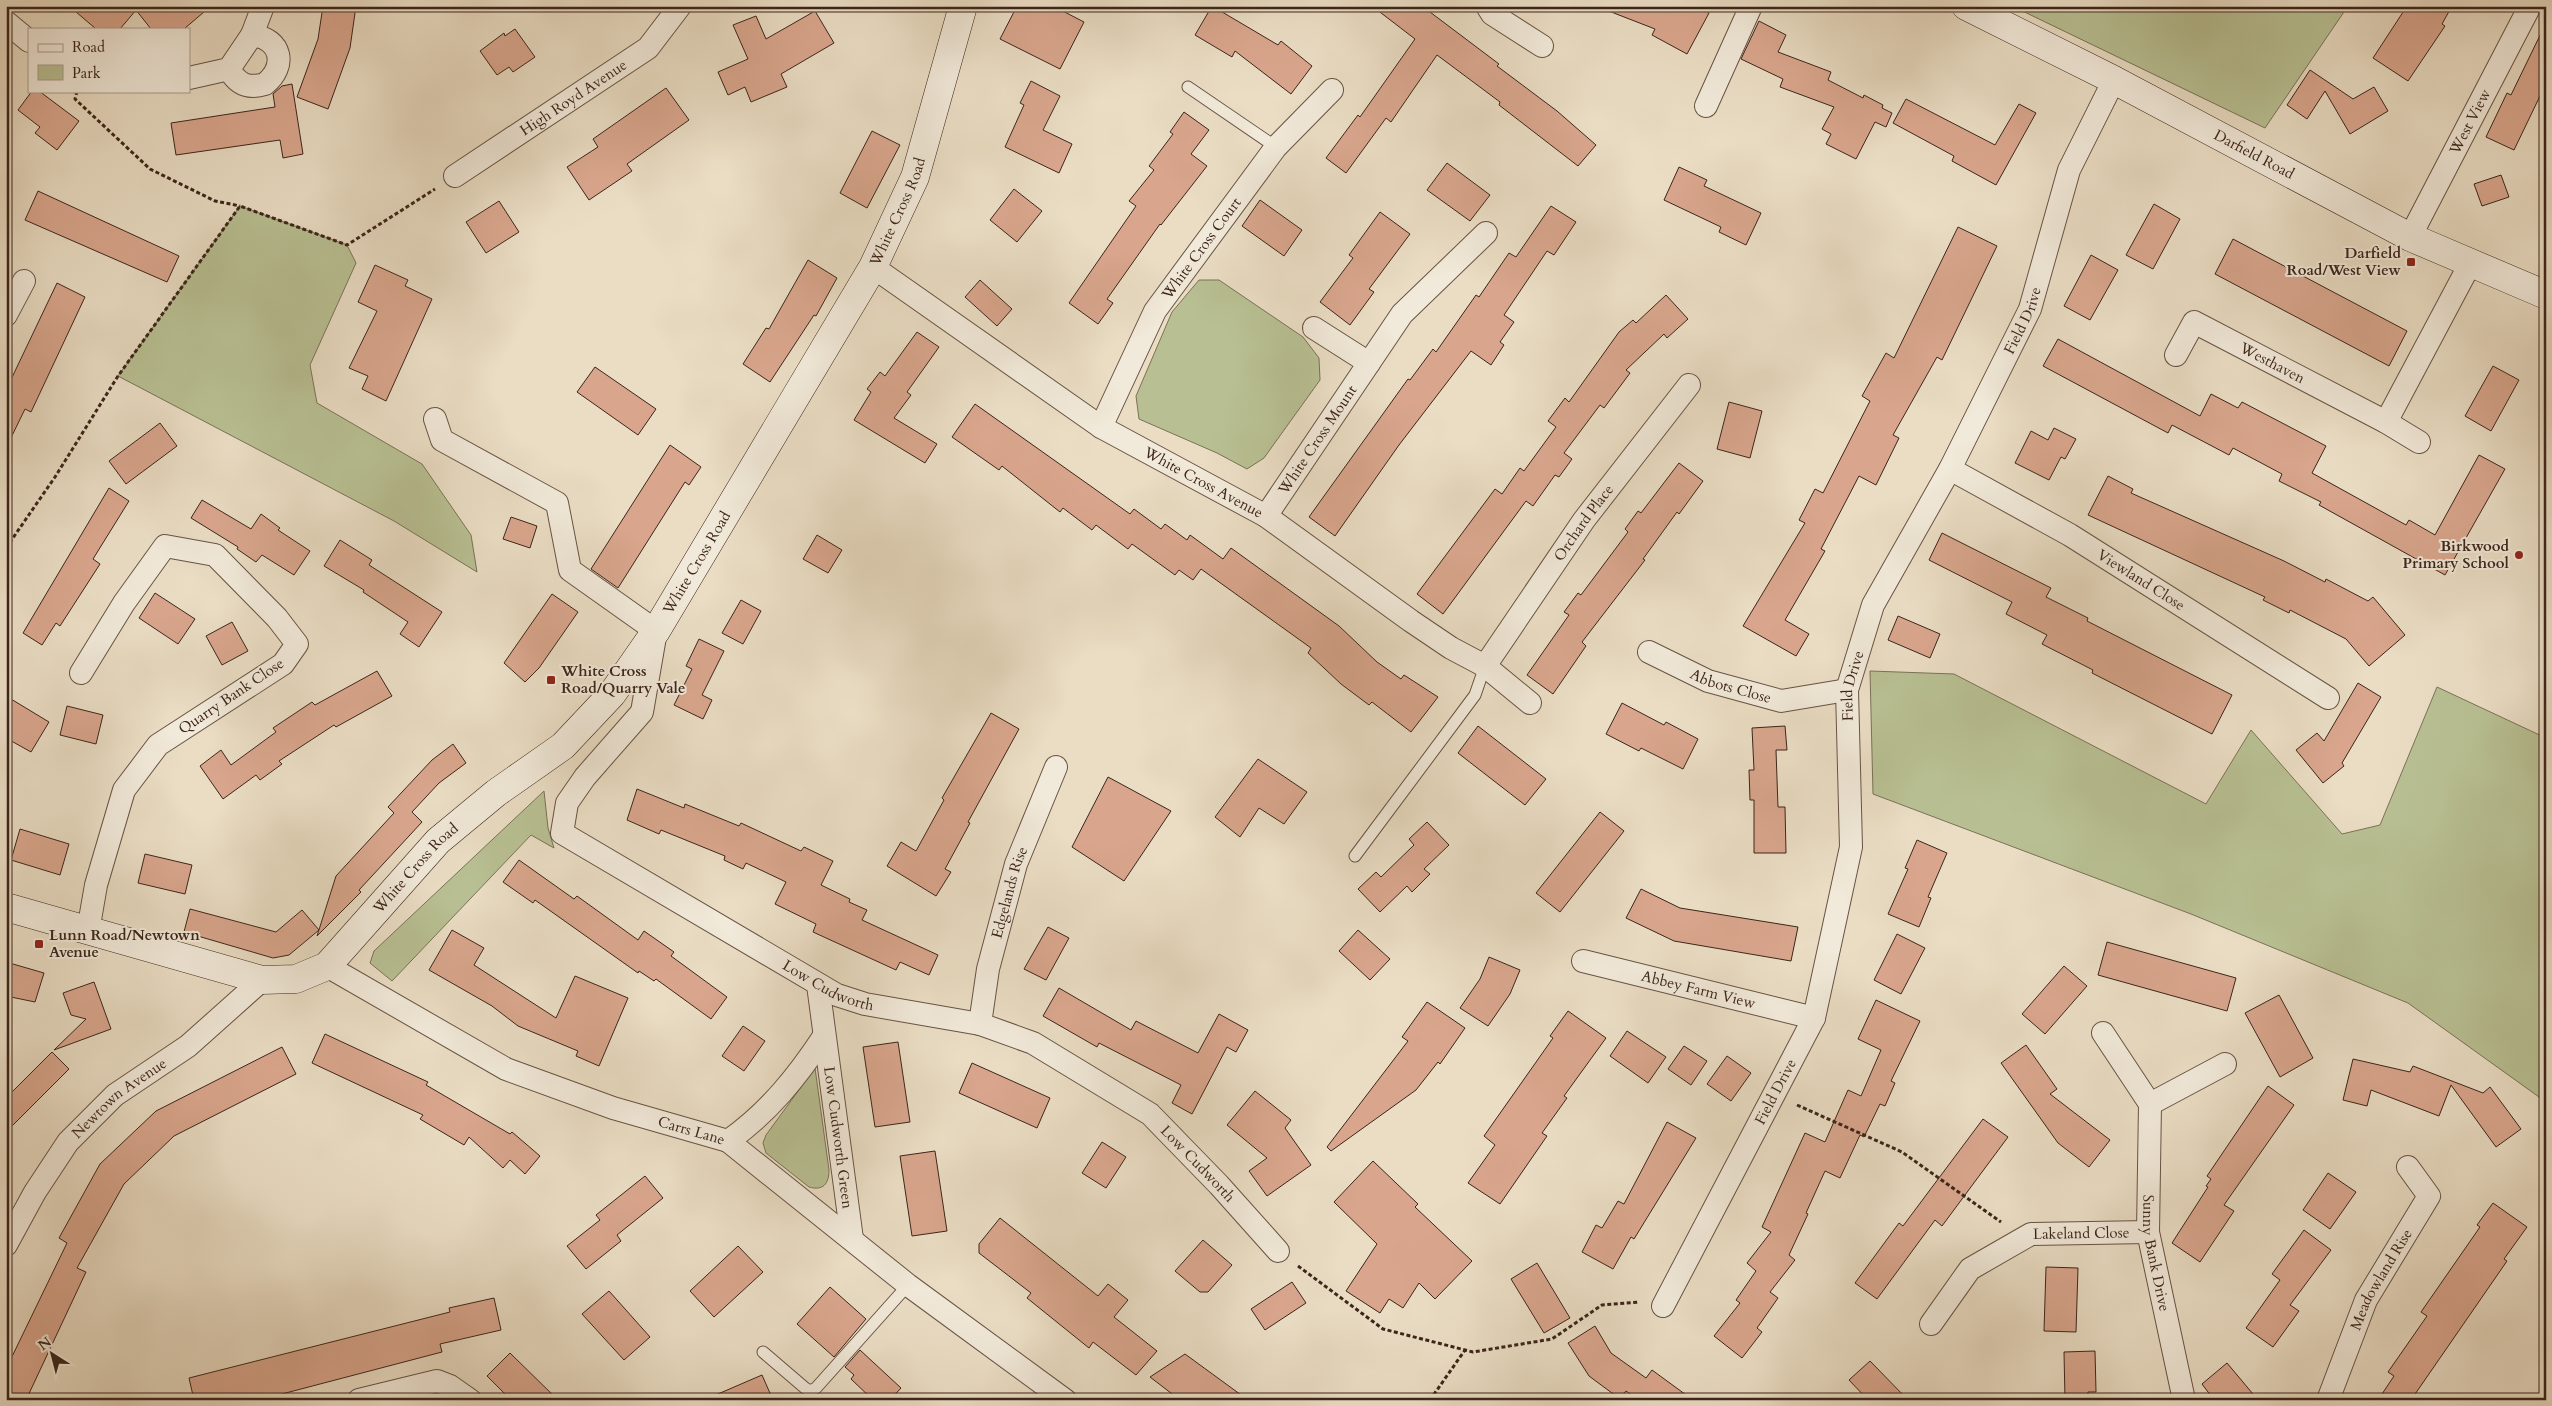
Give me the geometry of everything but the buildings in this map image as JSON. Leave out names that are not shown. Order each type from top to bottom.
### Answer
[{"type":"street","points":[[190,78],[229,69],[252,36],[263,6]]},
{"type":"street","name":"High Royd Avenue","points":[[455,176],[648,48],[680,6]]},
{"type":"street","name":"White Cross Road","points":[[6,907],[262,980],[296,979],[327,966],[438,841],[496,793],[562,746],[612,694],[656,631],[873,267],[914,177],[963,6]]},
{"type":"street","points":[[1487,6],[1492,14],[1542,46]]},
{"type":"street","points":[[1706,106],[1751,6]]},
{"type":"street","name":"Darfield Road","points":[[1966,6],[2114,80],[2410,237],[2546,295]]},
{"type":"street","name":"West View","points":[[2410,237],[2530,6]]},
{"type":"street","points":[[6,22],[28,40]]},
{"type":"street","points":[[229,69],[233,77],[248,86],[265,84],[272,79],[279,63],[275,47],[261,36],[252,36]]},
{"type":"street","name":"Field Drive","points":[[1666,1301],[1814,1018],[1851,847],[1847,690],[1873,605],[1950,469],[2030,308],[2069,170],[2114,80]]},
{"type":"street","name":"White Cross Court","points":[[1101,427],[1155,311],[1276,147],[1332,90]]},
{"type":"street","name":"White Cross Mount","points":[[1266,516],[1402,314],[1486,233]]},
{"type":"street","points":[[2386,422],[2470,264]]},
{"type":"street","name":"White Cross Avenue","points":[[873,267],[1101,427],[1266,516],[1411,621],[1451,648],[1485,666],[1530,703]]},
{"type":"street","points":[[6,315],[24,281]]},
{"type":"street","name":"Westhaven","points":[[2176,355],[2194,322],[2386,422],[2419,442]]},
{"type":"street","points":[[1314,328],[1369,363]]},
{"type":"street","name":"Orchard Place","points":[[1485,666],[1584,520],[1689,385]]},
{"type":"street","points":[[435,419],[442,440],[557,503],[570,570],[656,631]]},
{"type":"street","name":"Viewland Close","points":[[1950,469],[2070,535],[2328,698]]},
{"type":"street","name":"Quarry Bank Close","points":[[82,673],[124,604],[165,546],[215,555],[277,618],[297,644],[283,664],[158,745],[124,790],[96,885],[88,931]]},
{"type":"street","name":"Low Cudworth","points":[[656,631],[642,712],[585,777],[567,803],[562,833],[837,995],[865,1004],[980,1024],[1033,1043],[1150,1114],[1219,1185],[1278,1252]]},
{"type":"street","name":"Abbots Close","points":[[1649,652],[1708,681],[1781,701],[1847,690]]},
{"type":"street","name":"Edgelands Rise","points":[[980,1024],[988,969],[1016,864],[1056,766]]},
{"type":"street","name":"Abbey Farm View","points":[[1583,961],[1814,1018]]},
{"type":"street","name":"Carrs Lane","points":[[327,966],[506,1069],[613,1108],[728,1140],[908,1285],[1065,1400]]},
{"type":"street","name":"Newtown Avenue","points":[[6,1245],[35,1192],[68,1142],[115,1095],[188,1046],[262,980]]},
{"type":"street","name":"Low Cudworth Green","points":[[818,985],[852,1240]]},
{"type":"street","points":[[2103,1033],[2150,1104],[2224,1064]]},
{"type":"street","name":"Low Cudworth Green","points":[[728,1140],[754,1123],[778,1098],[807,1063],[824,1036]]},
{"type":"street","name":"Sunny Bank Drive","points":[[2150,1104],[2148,1232],[2184,1400]]},
{"type":"street","name":"Meadowland Rise","points":[[2328,1400],[2366,1300],[2429,1196],[2408,1167]]},
{"type":"street","name":"Lakeland Close","points":[[1932,1324],[1970,1270],[2031,1234],[2148,1232]]},
{"type":"street","points":[[359,1400],[437,1381],[450,1386],[470,1400]]},
{"type":"lane","points":[[1188,87],[1276,147]]},
{"type":"lane","points":[[1355,856],[1475,696],[1485,666]]},
{"type":"lane","points":[[763,1352],[810,1391],[816,1388],[908,1285]]},
{"type":"path","points":[[77,92],[74,98],[150,169],[216,201],[240,206],[347,245],[455,176]]},
{"type":"path","points":[[6,548],[55,477],[118,376],[240,206]]},
{"type":"path","points":[[1774,1095],[1902,1152],[2004,1225],[2017,1242]]},
{"type":"path","points":[[1278,1252],[1383,1329],[1473,1352],[1552,1339],[1602,1304],[1666,1301]]},
{"type":"path","points":[[1430,1400],[1465,1350]]},
{"type":"green space","points":[[2012,6],[2348,6],[2265,128]]},
{"type":"green space","points":[[240,206],[347,245],[356,263],[310,365],[317,403],[422,464],[471,535],[477,572],[394,521],[118,376]]},
{"type":"green space","points":[[1199,280],[1219,280],[1303,337],[1319,358],[1320,380],[1264,458],[1247,469],[1217,453],[1139,419],[1136,396],[1172,312]]},
{"type":"green space","points":[[1870,671],[1954,674],[2206,804],[2251,730],[2342,834],[2380,825],[2437,687],[2546,738],[2546,1102],[2408,1003],[2191,914],[1873,794]]},
{"type":"green space","points":[[544,791],[548,828],[554,848],[531,835],[392,981],[370,963],[374,951]]},
{"type":"green space","points":[[815,1068],[829,1170],[826,1183],[818,1188],[809,1187],[766,1153],[763,1143],[766,1135]]},
{"type":"place","name":"Darfield Road/West View","points":[[2411,262]]},
{"type":"place","name":"Birkwood Primary School","points":[[2519,555]]},
{"type":"place","name":"White Cross Road/Quarry Vale","points":[[551,680]]},
{"type":"place","name":"Lunn Road/Newtown Avenue","points":[[39,944]]}]
